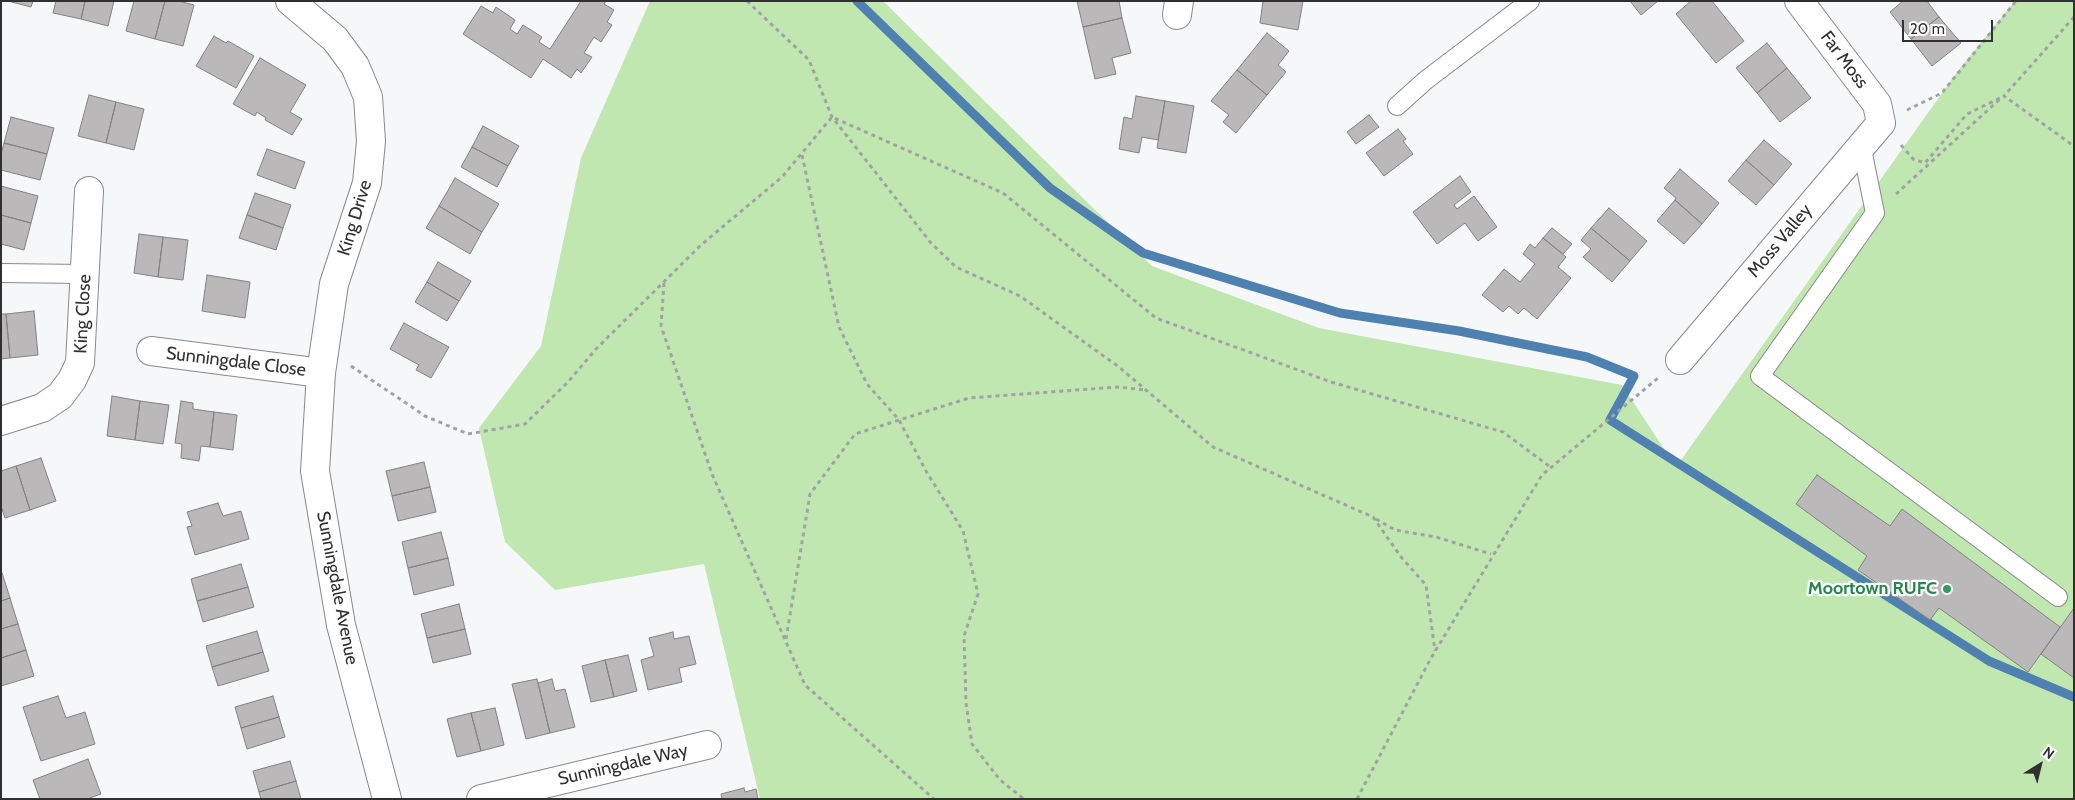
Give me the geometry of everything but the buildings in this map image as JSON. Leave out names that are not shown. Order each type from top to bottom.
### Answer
[{"type":"street","name":"King Drive","points":[[290,1],[335,39],[355,66],[368,97],[371,141],[367,183],[334,284],[321,373]]},
{"type":"street","name":"Far Moss","points":[[1799,1],[1877,104],[1881,123]]},
{"type":"street","name":"Moss Valley","points":[[1680,360],[1861,144],[1881,123]]},
{"type":"street","name":"King Close","points":[[1,421],[42,408],[60,396],[72,380],[80,363],[89,191]]},
{"type":"street","name":"Sunningdale Close","points":[[151,351],[321,373]]},
{"type":"street","name":"Sunningdale Avenue","points":[[321,373],[315,471],[341,625],[387,799]]},
{"type":"street","name":"Sunningdale Way","points":[[481,799],[707,745]]},
{"type":"lane","points":[[1397,106],[1426,80],[1530,1]]},
{"type":"lane","points":[[1861,144],[1875,213],[1760,376],[2058,597]]},
{"type":"lane","points":[[1,273],[85,274]]},
{"type":"path","points":[[747,1],[809,60],[832,117],[931,243],[956,267],[1020,296],[1119,367],[1213,447],[1373,517],[1395,530],[1436,538],[1491,554]]},
{"type":"path","points":[[2004,96],[1967,114],[1925,162],[1914,159],[1881,123],[1942,93],[2016,1]]},
{"type":"path","points":[[1875,213],[2004,96],[2074,17]]},
{"type":"path","points":[[2004,96],[2074,146]]},
{"type":"path","points":[[325,346],[345,363],[425,416],[468,434],[525,424],[568,382],[596,349],[701,245],[782,177],[832,117]]},
{"type":"path","points":[[832,117],[1003,193],[1156,318],[1331,382],[1503,432],[1550,466]]},
{"type":"path","points":[[802,154],[839,327],[867,384],[899,420],[926,471],[963,531],[978,594],[964,636],[966,703],[972,744],[1000,780],[1024,799]]},
{"type":"path","points":[[664,282],[661,326],[712,474],[805,685],[934,799]]},
{"type":"path","points":[[1357,799],[1435,651],[1542,475],[1602,427],[1680,360]]},
{"type":"path","points":[[785,641],[810,494],[855,434],[970,398],[1117,387],[1146,390]]},
{"type":"path","points":[[1373,517],[1401,558],[1426,585],[1435,651]]},
{"type":"green space","points":[[650,1],[883,1],[1152,266],[1319,328],[1622,385],[1676,467],[1957,72],[2015,1],[2074,1],[2074,799],[760,799],[704,564],[555,590],[505,542],[479,428],[541,346],[581,158]]},
{"type":"waterway","points":[[857,1],[1050,188],[1143,253],[1340,313],[1459,331],[1587,357],[1634,376],[1610,420],[1989,661],[2074,697]]},
{"type":"place","name":"Moortown RUFC","points":[[1947,589]]}]
